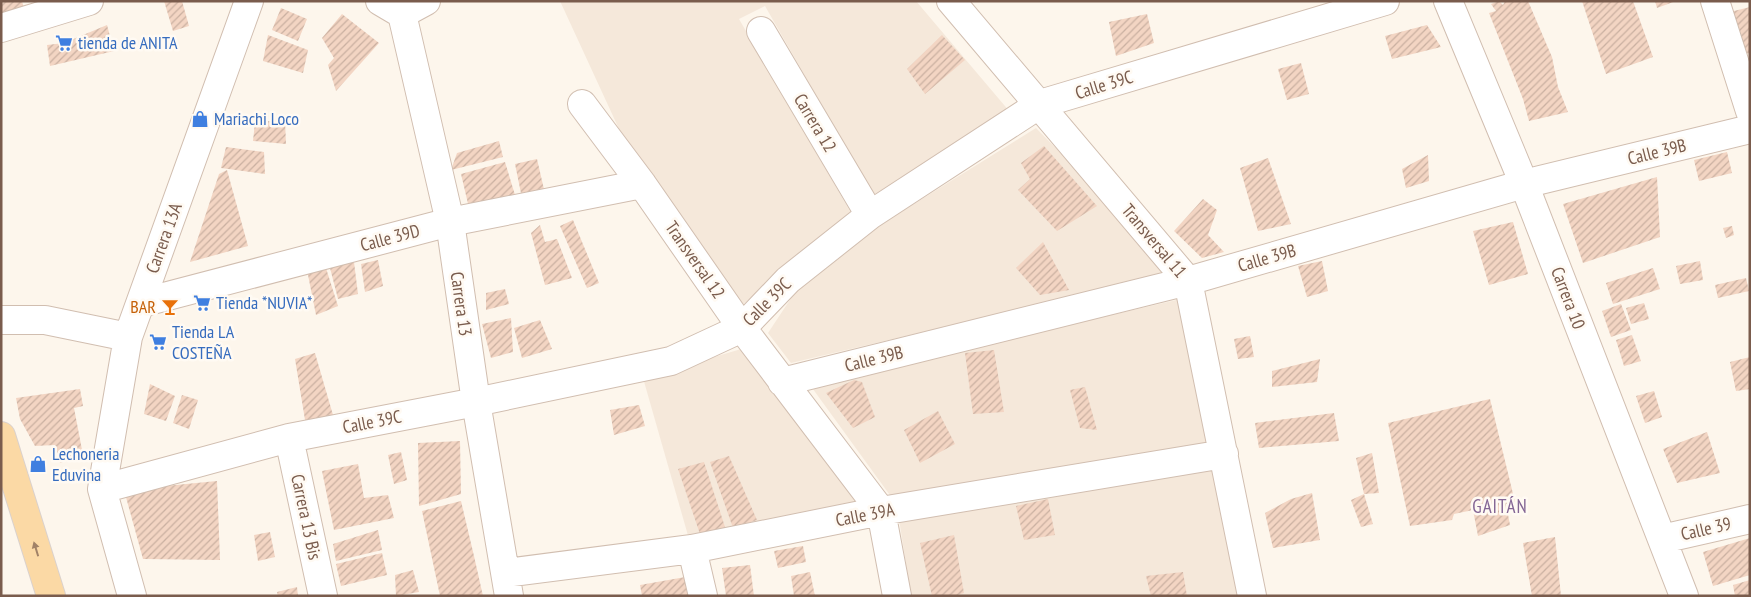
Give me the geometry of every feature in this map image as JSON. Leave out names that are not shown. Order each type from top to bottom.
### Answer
[{"type":"main road","points":[[1,436],[51,596]]},
{"type":"street","points":[[1,28],[90,1]]},
{"type":"street","name":"Carrera 13A","points":[[132,596],[102,489],[128,337],[249,1]]},
{"type":"street","points":[[391,8],[426,1]]},
{"type":"street","name":"Transversal 11","points":[[951,1],[1188,280],[1252,596]]},
{"type":"street","name":"Calle 39C","points":[[102,489],[289,438],[476,402],[671,361],[742,328],[788,280],[870,215],[1040,104],[1385,1]]},
{"type":"street","name":"Carrera 10","points":[[1448,1],[1524,184],[1684,596]]},
{"type":"street","points":[[1715,1],[1750,111]]},
{"type":"street","name":"Carrera 13","points":[[391,8],[450,222],[476,402],[508,584]]},
{"type":"street","name":"Carrera 12","points":[[761,31],[870,215]]},
{"type":"street","name":"Transversal 12","points":[[582,104],[642,184],[742,328],[881,511]]},
{"type":"street","name":"Calle 39B","points":[[782,382],[1188,280],[1524,184],[1750,130]]},
{"type":"street","name":"Calle 39D","points":[[141,303],[450,222],[642,184]]},
{"type":"street","points":[[1,320],[45,320],[128,337]]},
{"type":"street","name":"Carrera 13 Bis","points":[[289,438],[323,596]]},
{"type":"street","name":"Calle 39A","points":[[508,584],[881,511],[1224,454]]},
{"type":"street","points":[[881,511],[898,596]]},
{"type":"street","name":"Calle 39","points":[[1662,539],[1750,518]]},
{"type":"street","points":[[692,549],[703,596]]},
{"type":"shaded area","points":[[560,1],[916,1],[1010,112],[873,195],[765,6],[739,19],[851,213],[742,305],[625,142]]},
{"type":"shaded area","points":[[1036,128],[1178,272],[791,363],[768,333],[811,268]]},
{"type":"shaded area","points":[[1185,298],[1215,443],[892,498],[810,385]]},
{"type":"shaded area","points":[[748,347],[870,505],[689,539],[643,378]]},
{"type":"shaded area","points":[[1216,467],[1246,596],[911,596],[899,519]]},
{"type":"building","points":[[1,1],[22,1],[27,20],[1,23]]},
{"type":"building","points":[[164,1],[182,1],[189,26],[173,31]]},
{"type":"building","points":[[1499,1],[1503,5],[1505,1],[1528,1],[1552,57],[1558,87],[1568,112],[1529,121],[1523,99],[1489,13],[1496,11],[1491,4]]},
{"type":"building","points":[[1582,1],[1633,1],[1653,57],[1606,74]]},
{"type":"building","points":[[1655,1],[1676,1],[1657,8]]},
{"type":"building","points":[[1750,7],[1750,53],[1740,55],[1730,12]]},
{"type":"building","points":[[281,8],[307,19],[298,41],[272,30]]},
{"type":"building","points":[[342,14],[379,43],[336,91],[328,65],[334,58],[322,38]]},
{"type":"building","points":[[1147,14],[1154,43],[1116,56],[1109,22]]},
{"type":"building","points":[[107,25],[114,51],[50,66],[47,45],[64,43]]},
{"type":"building","points":[[1427,25],[1441,47],[1392,59],[1385,36]]},
{"type":"building","points":[[268,35],[308,50],[303,73],[263,61]]},
{"type":"building","points":[[942,35],[965,60],[925,94],[907,69]]},
{"type":"building","points":[[1301,63],[1309,94],[1287,100],[1278,69]]},
{"type":"building","points":[[285,120],[286,144],[253,141],[255,122]]},
{"type":"building","points":[[499,141],[503,157],[451,170],[457,153]]},
{"type":"building","points":[[1044,146],[1097,206],[1057,231],[1018,190],[1030,179],[1021,163]]},
{"type":"building","points":[[226,147],[264,152],[265,174],[221,168]]},
{"type":"building","points":[[1727,152],[1732,173],[1699,181],[1694,160]]},
{"type":"building","points":[[1428,155],[1429,181],[1406,188],[1402,169]]},
{"type":"building","points":[[1268,158],[1291,224],[1258,231],[1240,168]]},
{"type":"building","points":[[537,159],[546,198],[523,203],[515,164]]},
{"type":"building","points":[[505,162],[515,195],[469,208],[461,174]]},
{"type":"building","points":[[227,170],[248,246],[190,262],[219,174]]},
{"type":"building","points":[[1657,177],[1660,237],[1583,263],[1563,204]]},
{"type":"building","points":[[1203,199],[1217,210],[1208,235],[1224,252],[1202,258],[1174,231]]},
{"type":"building","points":[[573,220],[599,283],[587,288],[560,226]]},
{"type":"building","points":[[1513,222],[1528,274],[1489,285],[1473,231]]},
{"type":"building","points":[[540,225],[545,242],[557,239],[572,278],[545,285],[531,233]]},
{"type":"building","points":[[1732,226],[1734,235],[1726,238],[1723,228]]},
{"type":"building","points":[[1043,242],[1069,290],[1040,295],[1016,268]]},
{"type":"building","points":[[378,260],[383,286],[365,292],[361,264]]},
{"type":"building","points":[[1322,261],[1328,291],[1307,297],[1298,266]]},
{"type":"building","points":[[1700,261],[1703,280],[1680,284],[1676,266]]},
{"type":"building","points":[[354,262],[358,294],[338,299],[330,268]]},
{"type":"building","points":[[325,265],[338,306],[316,315],[307,270]]},
{"type":"building","points":[[1653,268],[1660,289],[1613,304],[1606,283]]},
{"type":"building","points":[[1746,278],[1749,291],[1718,298],[1715,285]]},
{"type":"building","points":[[505,289],[509,304],[486,310],[486,293]]},
{"type":"building","points":[[1644,303],[1649,319],[1631,324],[1626,308]]},
{"type":"building","points":[[1621,304],[1631,330],[1611,337],[1602,311]]},
{"type":"building","points":[[511,318],[513,352],[491,358],[482,324]]},
{"type":"building","points":[[540,320],[552,349],[522,358],[514,328]]},
{"type":"building","points":[[1632,335],[1641,361],[1624,366],[1616,340]]},
{"type":"building","points":[[1250,336],[1254,357],[1238,359],[1234,339]]},
{"type":"building","points":[[994,350],[1004,412],[973,414],[965,353]]},
{"type":"building","points":[[315,353],[333,415],[306,426],[295,359]]},
{"type":"building","points":[[1750,357],[1750,389],[1736,391],[1730,362]]},
{"type":"building","points":[[1320,359],[1317,382],[1272,387],[1272,371]]},
{"type":"building","points":[[854,380],[862,382],[875,417],[853,428],[826,393]]},
{"type":"building","points":[[150,384],[175,396],[166,421],[144,414]]},
{"type":"building","points":[[1085,387],[1097,430],[1080,428],[1070,390]]},
{"type":"building","points":[[80,389],[83,406],[74,408],[83,455],[60,463],[55,445],[35,446],[20,419],[16,398]]},
{"type":"building","points":[[1654,391],[1662,417],[1645,423],[1636,396]]},
{"type":"building","points":[[182,395],[198,400],[189,429],[173,423]]},
{"type":"building","points":[[1490,399],[1515,502],[1506,504],[1510,525],[1478,536],[1473,510],[1454,514],[1452,520],[1410,526],[1388,423]]},
{"type":"building","points":[[639,405],[645,426],[614,435],[610,410]]},
{"type":"building","points":[[938,411],[955,444],[920,463],[904,430]]},
{"type":"building","points":[[1334,413],[1339,441],[1259,448],[1255,423]]},
{"type":"building","points":[[1707,432],[1720,473],[1677,483],[1663,449]]},
{"type":"building","points":[[460,441],[461,494],[419,506],[418,443]]},
{"type":"building","points":[[401,452],[407,480],[394,484],[388,455]]},
{"type":"building","points":[[1372,453],[1379,493],[1364,494],[1356,458]]},
{"type":"building","points":[[729,456],[757,520],[733,528],[710,462]]},
{"type":"building","points":[[704,462],[726,530],[701,537],[678,469]]},
{"type":"building","points":[[358,464],[364,498],[388,495],[394,518],[334,530],[322,471]]},
{"type":"building","points":[[217,481],[220,560],[143,559],[124,490]]},
{"type":"building","points":[[1312,493],[1320,540],[1273,548],[1265,513],[1291,499]]},
{"type":"building","points":[[1364,494],[1373,524],[1361,527],[1351,500]]},
{"type":"building","points":[[1048,499],[1055,535],[1024,540],[1016,506]]},
{"type":"building","points":[[461,501],[483,596],[440,596],[422,511]]},
{"type":"building","points":[[378,530],[382,550],[336,561],[333,544]]},
{"type":"building","points":[[270,532],[275,557],[258,561],[254,535]]},
{"type":"building","points":[[954,535],[964,593],[954,596],[932,596],[920,543]]},
{"type":"building","points":[[1555,537],[1561,596],[1532,596],[1523,543]]},
{"type":"building","points":[[1750,538],[1750,575],[1713,586],[1703,552]]},
{"type":"building","points":[[803,546],[806,562],[778,568],[774,551]]},
{"type":"building","points":[[382,553],[387,575],[341,586],[336,564]]},
{"type":"building","points":[[750,565],[754,596],[726,596],[722,568]]},
{"type":"building","points":[[413,570],[419,592],[396,596],[395,575]]},
{"type":"building","points":[[810,572],[815,596],[794,596],[791,576]]},
{"type":"building","points":[[1183,572],[1187,596],[1151,596],[1146,576]]},
{"type":"building","points":[[691,576],[695,596],[642,596],[640,585]]},
{"type":"building","points":[[1750,580],[1750,596],[1735,596],[1733,585]]},
{"type":"building","points":[[297,587],[298,596],[278,596],[277,592]]},
{"type":"place","name":"tienda de ANITA","points":[[64,43]]},
{"type":"place","name":"Mariachi Loco","points":[[200,119]]},
{"type":"place","name":"Tienda *NUVIA*","points":[[202,303]]},
{"type":"place","name":"BAR","points":[[170,307]]},
{"type":"place","name":"Tienda LA COSTEÑA","points":[[158,342]]},
{"type":"place","name":"Lechoneria Eduvina","points":[[38,464]]},
{"type":"district","name":"GAITÁN","points":[[1500,506]]}]
